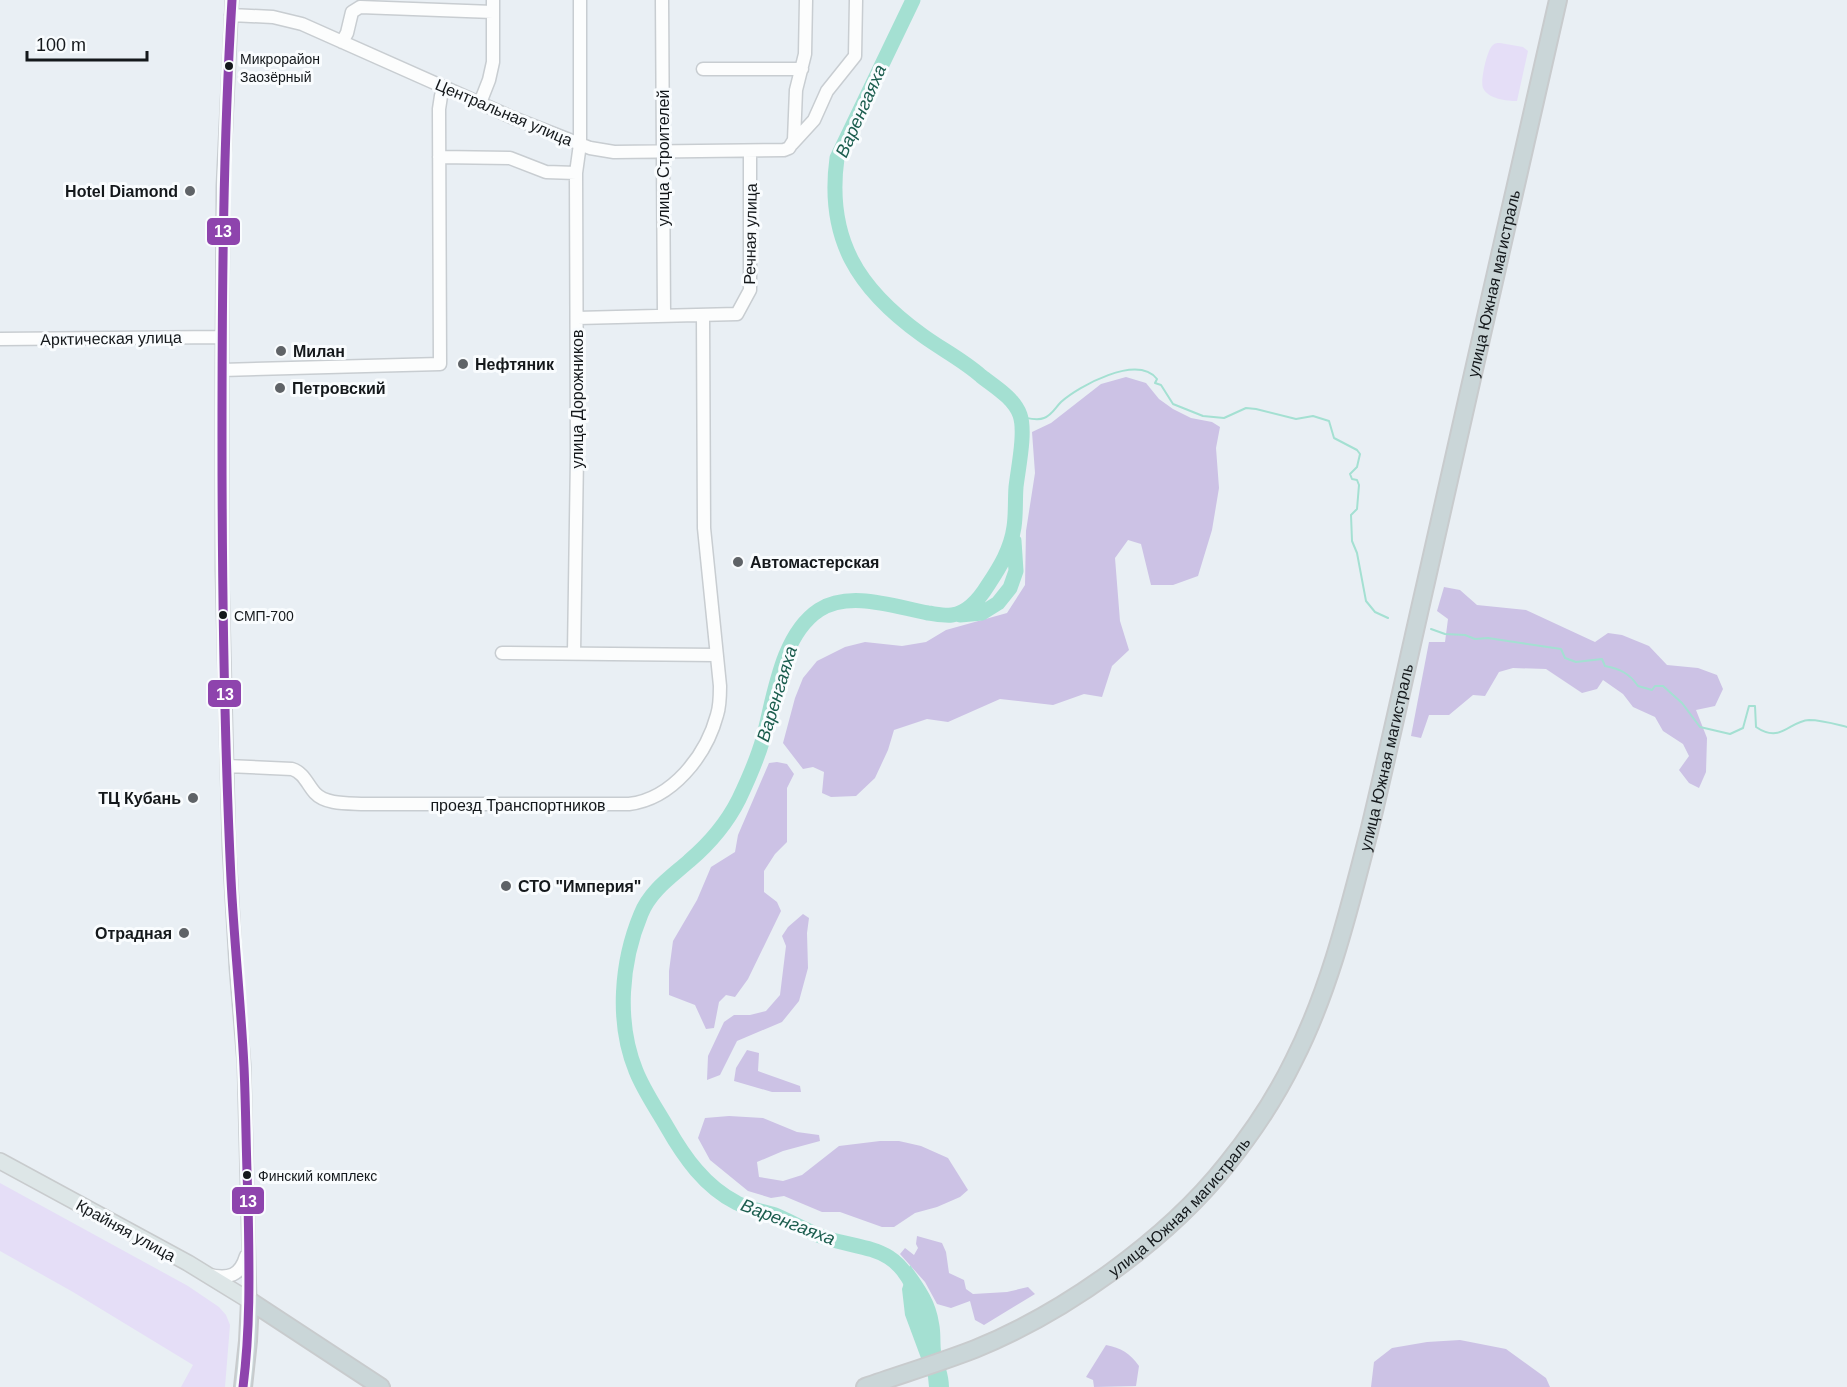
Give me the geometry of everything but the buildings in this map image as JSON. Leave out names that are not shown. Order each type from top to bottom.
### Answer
[{"type":"highway","name":"улица Южная магистраль","points":[[866,1387],[955,1356],[1015,1331],[1065,1302],[1117,1267],[1172,1223],[1226,1165],[1294,1061],[1335,957],[1377,798],[1557,0]]},
{"type":"highway","points":[[243,1387],[250,1301],[381,1387]]},
{"type":"highway","points":[[247,1353],[254,1335],[260,1330],[275,1327],[297,1331]]},
{"type":"main road","name":"Крайняя улица","points":[[0,1161],[126,1229],[250,1301]]},
{"type":"street","points":[[232,0],[224,147],[222,570],[231,882],[244,1064],[250,1301]]},
{"type":"street","name":"улица Дорожников","points":[[574,653],[576,172],[580,144],[580,0]]},
{"type":"street","name":"улица Строителей","points":[[662,0],[664,316]]},
{"type":"street","points":[[790,146],[796,90],[805,54],[806,0]]},
{"type":"street","points":[[790,146],[814,120],[827,91],[855,56],[856,0]]},
{"type":"street","points":[[342,42],[347,33],[352,12],[360,8],[493,6],[493,62],[480,103]]},
{"type":"street","name":"Центральная улица","points":[[231,15],[273,17],[292,21],[480,103],[604,152],[784,150],[790,146]]},
{"type":"street","points":[[703,69],[802,69]]},
{"type":"street","points":[[222,370],[440,364],[439,108],[444,87]]},
{"type":"street","name":"Речная улица","points":[[703,315],[737,314],[750,291],[750,151]]},
{"type":"street","points":[[439,157],[510,158],[546,172],[576,172]]},
{"type":"street","points":[[577,318],[703,315]]},
{"type":"street","name":"проезд Транспортников","points":[[227,766],[292,769],[303,776],[316,795],[324,799],[347,803],[615,805],[640,803],[670,786],[691,766],[699,754],[718,712],[720,686],[704,528],[703,315]]},
{"type":"street","name":"Арктическая улица","points":[[0,339],[222,337]]},
{"type":"street","points":[[502,653],[716,655]]},
{"type":"street","points":[[205,1274],[226,1276],[240,1270],[246,1257],[249,1240]]},
{"type":"shaded area","points":[[1500,43],[1523,47],[1528,51],[1517,101],[1493,97],[1483,88],[1483,73],[1488,54],[1493,45]]},
{"type":"shaded area","points":[[1126,377],[1146,383],[1159,399],[1173,409],[1191,418],[1212,422],[1220,427],[1216,448],[1219,488],[1212,530],[1198,576],[1173,585],[1151,585],[1141,544],[1128,540],[1115,558],[1120,621],[1129,650],[1112,666],[1102,697],[1084,694],[1053,705],[1000,699],[948,722],[927,719],[894,730],[875,778],[856,796],[831,797],[822,793],[824,772],[813,767],[803,769],[783,743],[803,678],[817,661],[845,647],[865,642],[902,646],[926,642],[946,630],[1007,613],[1025,585],[1026,531],[1035,473],[1032,432],[1051,423],[1101,384]]},
{"type":"shaded area","points":[[1444,587],[1460,590],[1477,605],[1526,610],[1595,642],[1608,633],[1622,635],[1649,646],[1667,665],[1698,668],[1717,675],[1723,689],[1715,706],[1696,710],[1707,738],[1706,772],[1699,788],[1689,783],[1679,770],[1689,756],[1683,744],[1663,731],[1655,717],[1633,707],[1623,694],[1603,680],[1597,689],[1582,693],[1546,669],[1513,668],[1499,672],[1485,696],[1473,695],[1449,715],[1429,715],[1421,738],[1411,736],[1429,642],[1445,642],[1448,619],[1437,611]]},
{"type":"shaded area","points":[[769,763],[787,764],[794,774],[787,788],[787,842],[775,854],[764,871],[764,892],[777,902],[781,911],[748,979],[735,997],[726,995],[719,1002],[714,1028],[706,1029],[695,1005],[669,995],[673,941],[697,900],[711,867],[735,852],[738,835]]},
{"type":"shaded area","points":[[803,914],[809,918],[808,968],[799,1001],[782,1022],[737,1041],[720,1075],[707,1080],[708,1056],[724,1022],[734,1015],[750,1015],[766,1011],[780,995],[786,946],[782,936],[788,927]]},
{"type":"shaded area","points":[[747,1050],[759,1053],[758,1071],[800,1086],[801,1092],[772,1092],[734,1081],[736,1068]]},
{"type":"shaded area","points":[[729,1116],[763,1118],[797,1132],[819,1135],[820,1141],[783,1151],[757,1162],[759,1177],[783,1181],[802,1175],[839,1146],[899,1141],[921,1146],[948,1158],[968,1190],[960,1197],[937,1207],[915,1213],[894,1227],[882,1227],[840,1212],[822,1212],[784,1196],[771,1198],[748,1191],[710,1160],[698,1138],[705,1118]]},
{"type":"shaded area","points":[[0,1183],[188,1286],[219,1307],[226,1315],[230,1325],[225,1387],[181,1387],[193,1365],[73,1292],[0,1251]]},
{"type":"shaded area","points":[[917,1236],[942,1243],[946,1252],[949,1273],[964,1280],[966,1289],[973,1294],[1007,1292],[1028,1287],[1035,1294],[984,1325],[975,1320],[970,1301],[951,1308],[937,1304],[925,1282],[900,1254],[905,1248],[914,1255],[918,1248]]},
{"type":"shaded area","points":[[910,1265],[920,1278],[935,1307],[949,1387],[929,1387],[928,1377],[905,1315],[902,1289]]},
{"type":"shaded area","points":[[1460,1340],[1506,1349],[1546,1378],[1550,1387],[1371,1387],[1374,1362],[1392,1348],[1427,1342]]},
{"type":"shaded area","points":[[1106,1345],[1125,1352],[1139,1366],[1136,1386],[1094,1387],[1093,1380],[1086,1377]]},
{"type":"waterway","name":"Варенгаяха","points":[[913,0],[837,158],[835,187],[837,213],[842,237],[851,260],[880,299],[922,335],[998,389],[1017,409],[1022,422],[1022,441],[1013,535],[1001,565],[981,595],[973,604],[958,614],[940,615],[887,604],[844,601],[819,610],[806,621],[787,651],[761,747],[734,808],[710,840],[655,891],[641,914],[625,972],[624,1012],[630,1052],[639,1078],[681,1149],[705,1180],[741,1205],[775,1215],[826,1238],[868,1249],[890,1258],[900,1266],[916,1294]]},
{"type":"waterway","points":[[1021,417],[1044,418],[1069,395],[1094,381],[1123,371],[1136,370],[1148,372],[1157,379],[1155,383],[1161,385],[1173,404],[1203,416],[1224,418],[1246,408],[1296,419],[1313,416],[1329,421],[1334,438],[1357,450],[1360,454],[1357,467],[1350,474],[1359,485],[1357,509],[1351,515],[1352,541],[1357,553],[1366,601],[1375,612],[1388,618]]},
{"type":"waterway","points":[[960,615],[982,613],[998,603],[1010,588],[1016,571],[1014,541]]},
{"type":"waterway","points":[[1431,629],[1475,639],[1488,638],[1561,649],[1565,658],[1576,662],[1602,659],[1605,666],[1624,672],[1638,686],[1652,690],[1655,686],[1663,686],[1682,703],[1700,727],[1730,734],[1743,728],[1749,706],[1755,706],[1756,727],[1765,732],[1778,733],[1809,720],[1847,727]]},
{"type":"transit line","name":"13","points":[[232,0],[224,220],[222,549],[232,902],[244,1067],[248,1199],[248,1316],[243,1387]]},
{"type":"place","name":"Микрорайон Заозёрный","points":[[229,66]]},
{"type":"place","name":"Hotel Diamond","points":[[190,191]]},
{"type":"place","name":"Милан","points":[[281,351]]},
{"type":"place","name":"Нефтяник","points":[[463,364]]},
{"type":"place","name":"Петровский","points":[[280,388]]},
{"type":"place","name":"Автомастерская","points":[[738,562]]},
{"type":"place","name":"СМП-700","points":[[223,615]]},
{"type":"place","name":"ТЦ Кубань","points":[[193,798]]},
{"type":"place","name":"СТО \"Империя\"","points":[[506,886]]},
{"type":"place","name":"Отрадная","points":[[184,933]]},
{"type":"place","name":"Финский комплекс","points":[[247,1175]]}]
